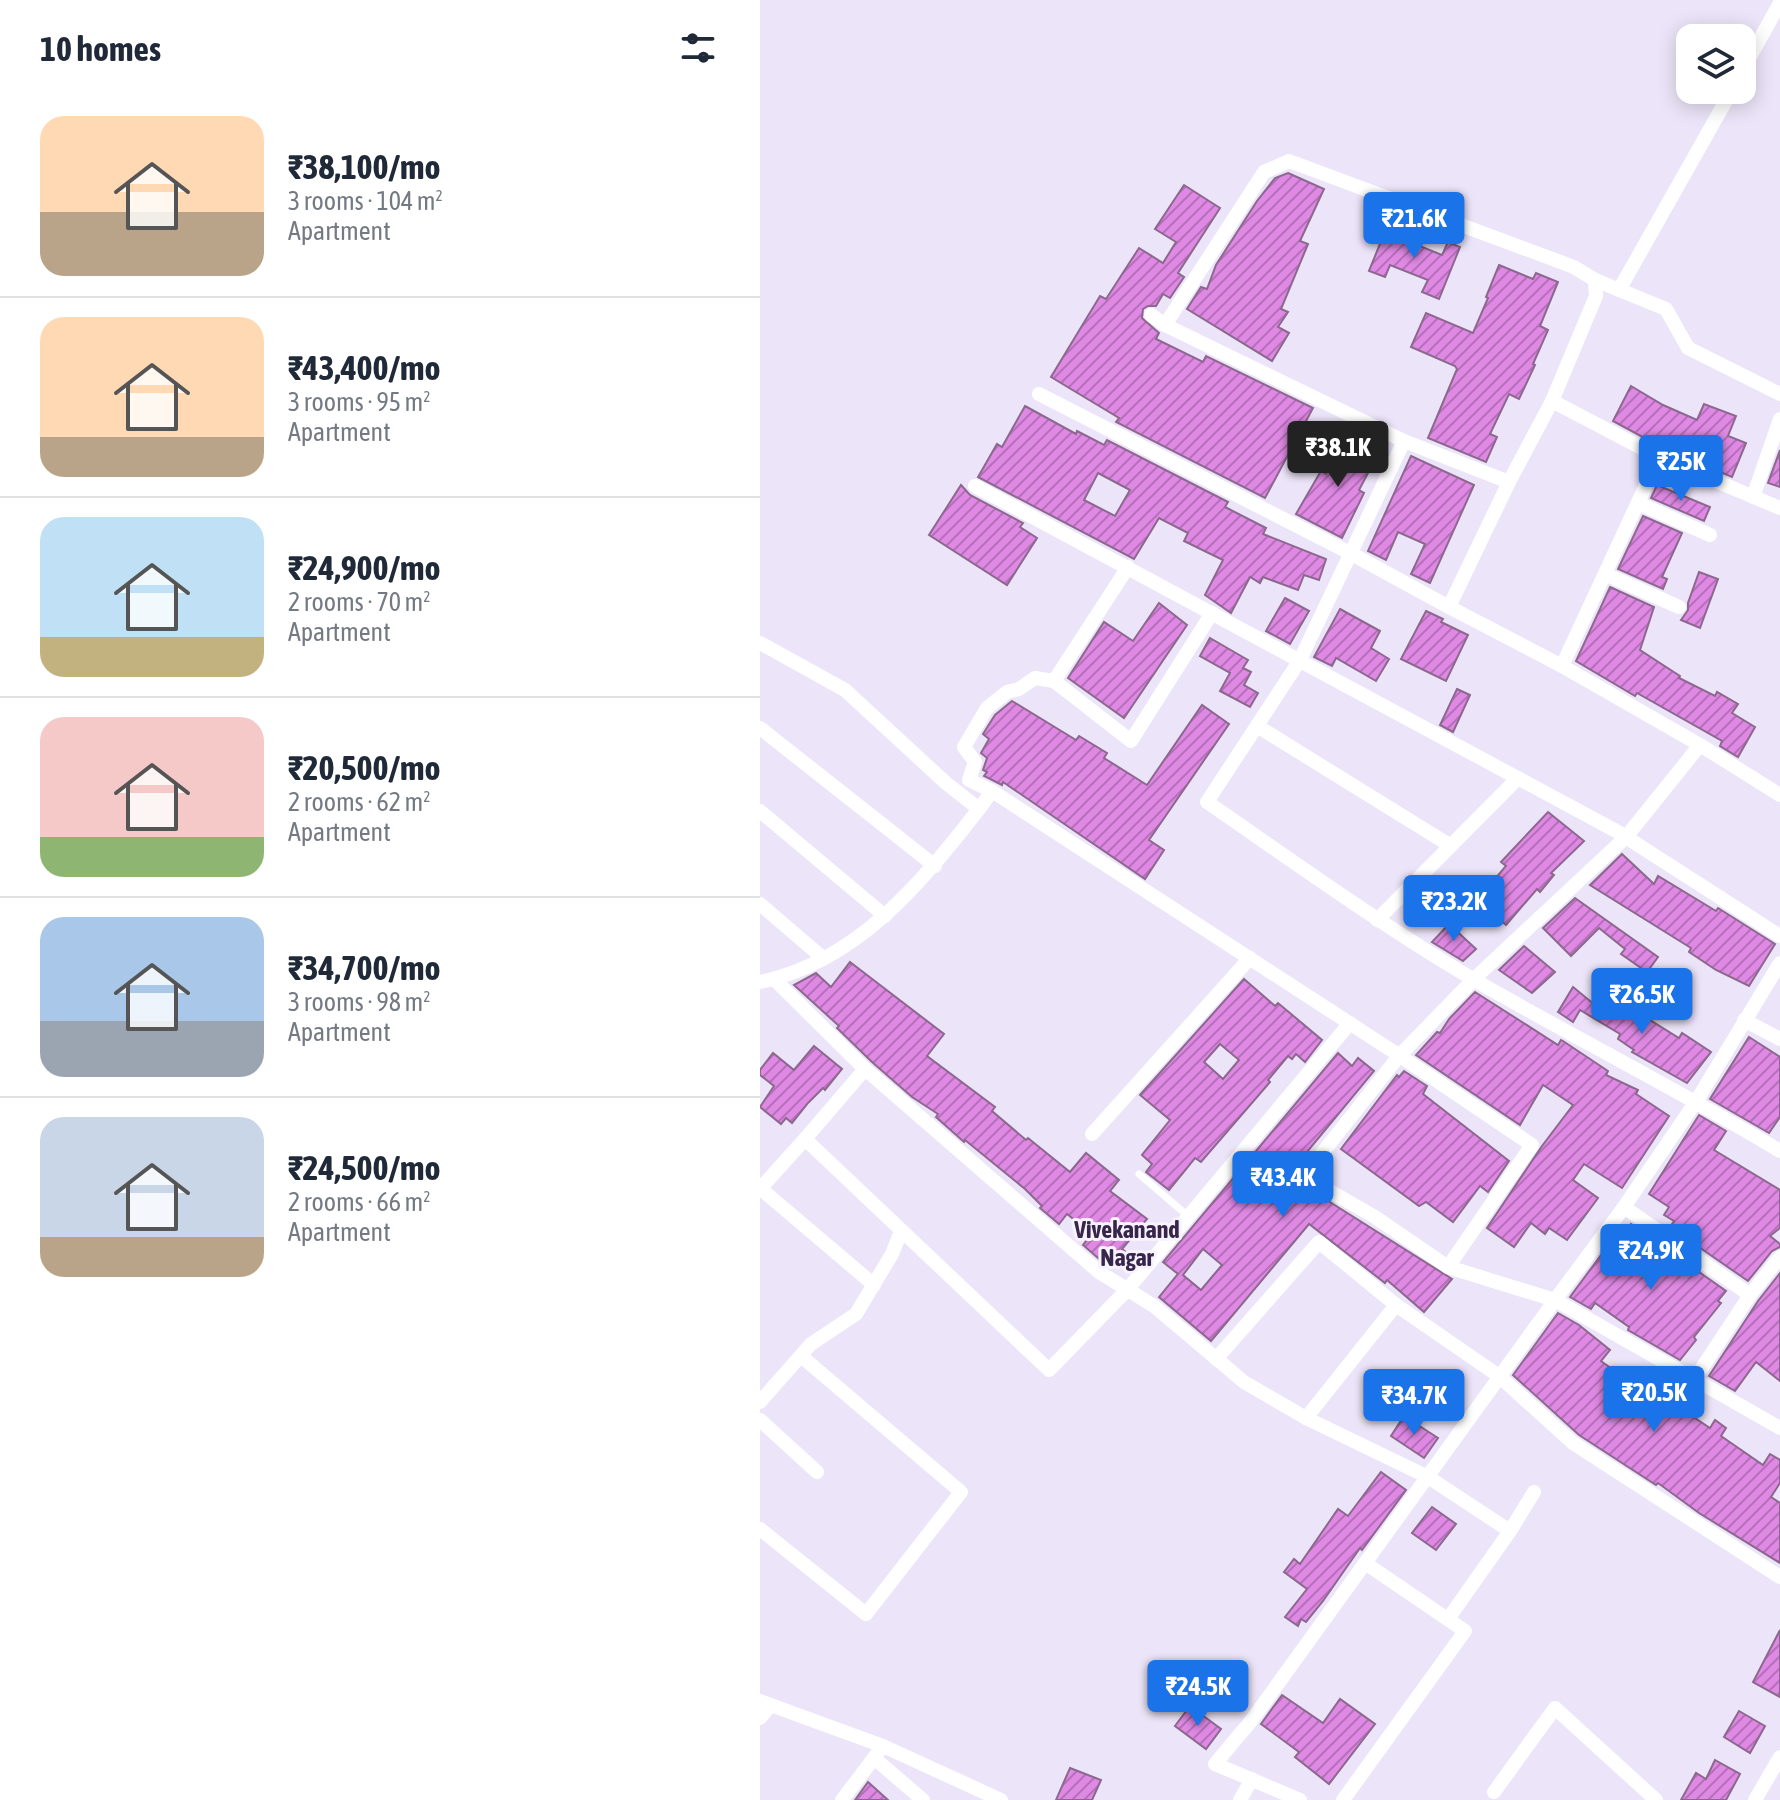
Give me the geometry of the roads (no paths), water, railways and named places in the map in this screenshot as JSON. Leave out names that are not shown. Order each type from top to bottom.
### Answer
[{"type":"street","points":[[1756,46],[1780,3]]},
{"type":"street","points":[[1619,290],[1724,104]]},
{"type":"street","points":[[1165,325],[1264,172],[1289,161],[1574,267],[1595,280],[1666,309],[1688,348],[1780,394]]},
{"type":"street","points":[[1449,607],[1552,401],[1596,296],[1595,280]]},
{"type":"street","points":[[1151,315],[1165,325],[1404,441],[1509,482]]},
{"type":"street","points":[[1039,394],[1350,553],[1562,666],[1780,795]]},
{"type":"street","points":[[1552,401],[1659,457],[1780,508]]},
{"type":"street","points":[[1753,497],[1780,419]]},
{"type":"street","points":[[1404,441],[1300,660],[1207,802],[1377,920],[1474,979],[1697,1100],[1780,1151]]},
{"type":"street","points":[[1562,666],[1659,457]]},
{"type":"street","points":[[975,486],[1626,837],[1780,936]]},
{"type":"street","points":[[1638,503],[1710,535]]},
{"type":"street","points":[[1054,681],[1128,567]]},
{"type":"street","points":[[1605,574],[1679,607]]},
{"type":"street","points":[[1212,613],[1131,741],[1054,681],[1035,678],[1019,689],[1007,692],[987,708],[964,747],[975,762],[969,780],[992,791],[1250,958],[1532,1145],[1448,1267]]},
{"type":"street","points":[[760,643],[845,690],[946,783],[979,809]]},
{"type":"street","points":[[1257,726],[1451,846]]},
{"type":"street","points":[[760,728],[935,866]]},
{"type":"street","points":[[1700,745],[1626,837],[1474,979],[1399,1056],[1304,1176],[1375,1217],[1448,1267],[1555,1300],[1780,1428]]},
{"type":"street","points":[[1377,920],[1518,778]]},
{"type":"street","points":[[767,980],[801,971],[862,936],[935,866],[992,791]]},
{"type":"street","points":[[760,811],[885,916]]},
{"type":"street","points":[[760,904],[823,958]]},
{"type":"street","points":[[1092,1134],[1250,958]]},
{"type":"street","points":[[1300,1800],[1215,1764],[1251,1721],[1624,1207],[1697,1100],[1780,963]]},
{"type":"street","points":[[767,980],[1099,1272],[1154,1306],[1244,1382],[1306,1418],[1428,1477],[1510,1531]]},
{"type":"street","points":[[1744,1020],[1780,1039]]},
{"type":"street","points":[[805,1139],[1049,1370],[1127,1290],[1350,1023]]},
{"type":"street","points":[[865,1069],[760,1188],[874,1285]]},
{"type":"street","points":[[1624,1207],[1750,1295]]},
{"type":"street","points":[[760,1402],[811,1344],[856,1314],[892,1254],[901,1231]]},
{"type":"street","points":[[1216,1359],[1319,1242],[1396,1305],[1499,1376],[1573,1443],[1780,1577]]},
{"type":"street","points":[[1694,1380],[1750,1295],[1780,1257]]},
{"type":"street","points":[[1306,1418],[1396,1305]]},
{"type":"street","points":[[760,1529],[866,1614],[961,1492],[801,1356]]},
{"type":"street","points":[[760,1420],[817,1472]]},
{"type":"street","points":[[1448,1619],[1534,1492]]},
{"type":"street","points":[[1343,1800],[1465,1631],[1365,1563]]},
{"type":"street","points":[[760,1718],[765,1703],[1001,1800]]},
{"type":"street","points":[[1495,1797],[1555,1708],[1656,1800]]},
{"type":"street","points":[[842,1800],[878,1752]]},
{"type":"street","points":[[878,1752],[923,1800]]},
{"type":"street","points":[[1755,1800],[1780,1757]]},
{"type":"street","points":[[1240,1800],[1252,1779]]},
{"type":"lane","points":[[1139,1174],[1188,1216]]},
{"type":"district","name":"Vivekanand Nagar","points":[[1127,1244]]}]
